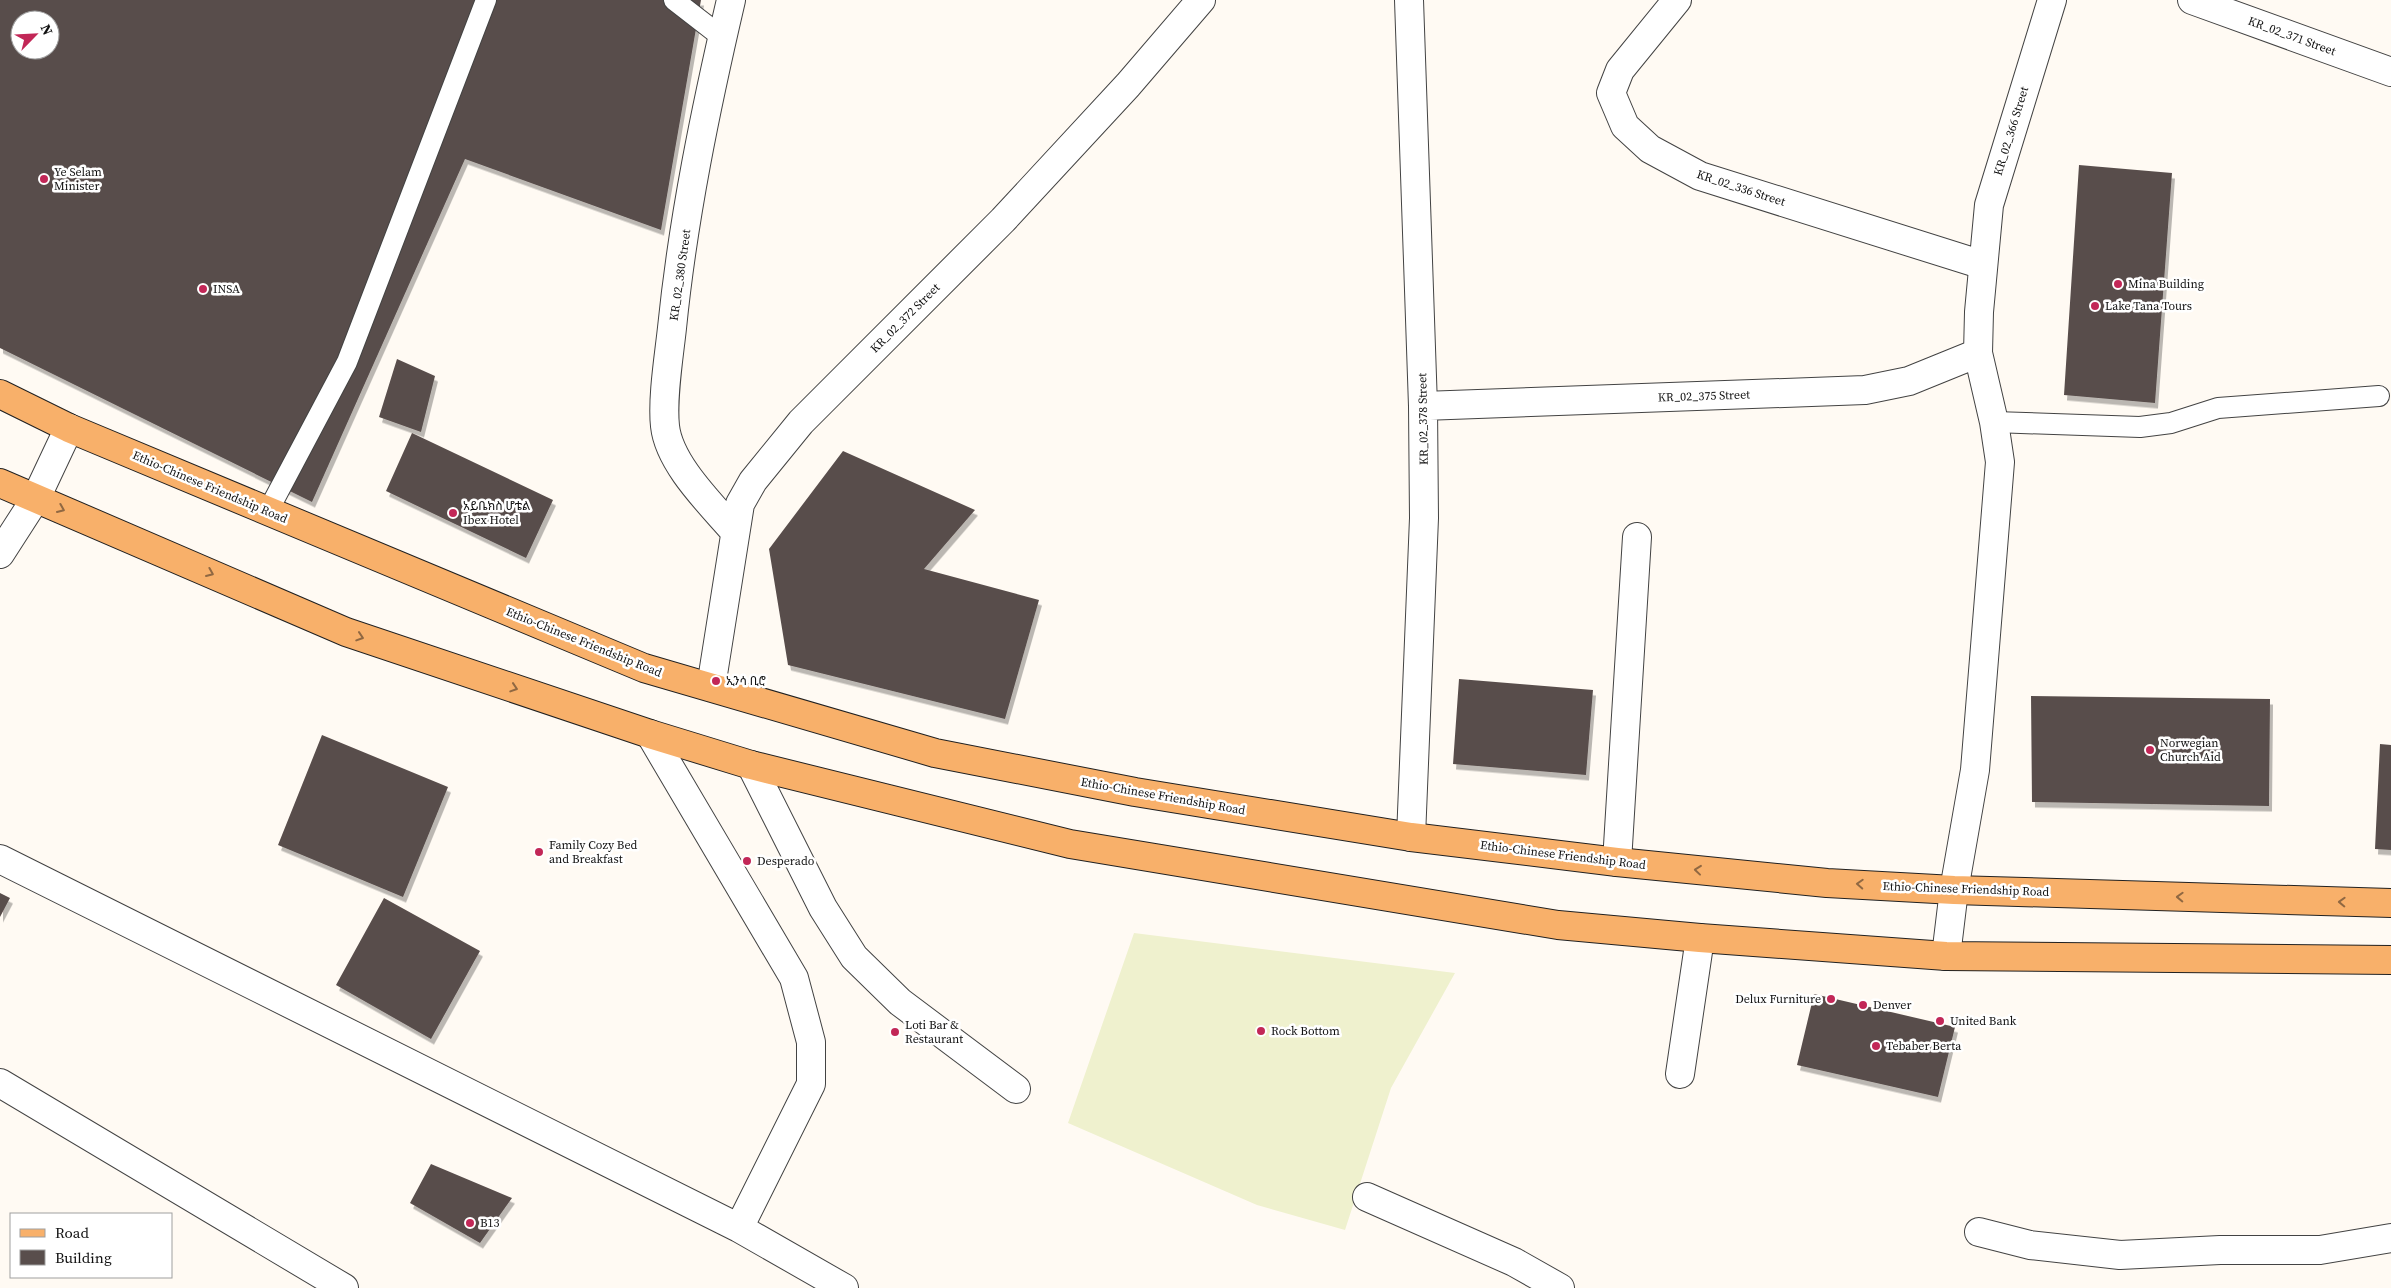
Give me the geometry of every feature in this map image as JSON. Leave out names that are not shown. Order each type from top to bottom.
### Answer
[{"type":"main road","name":"Ethio-Chinese Friendship Road","points":[[0,394],[69,428],[644,668],[936,753],[1135,792],[1411,837],[1617,862],[1826,882],[1954,890],[2391,903]]},
{"type":"main road","points":[[0,483],[346,632],[650,734],[751,765],[1070,844],[1558,925],[1700,938],[1946,956],[2391,960]]},
{"type":"street","name":"KR_02_380 Street","points":[[731,0],[694,183],[675,300],[665,427],[677,458],[691,480],[735,532]]},
{"type":"street","name":"KR_02_372 Street","points":[[711,687],[740,504],[753,481],[801,422],[1003,220],[1202,0]]},
{"type":"street","name":"KR_02_378 Street","points":[[1409,0],[1410,77],[1423,406],[1424,518],[1411,837]]},
{"type":"street","name":"KR_02_336 Street","points":[[1677,0],[1620,70],[1611,93],[1625,126],[1650,149],[1700,176],[1983,265]]},
{"type":"street","name":"KR_02_366 Street","points":[[1946,956],[1954,890],[1975,770],[2000,462],[1994,422],[1978,353],[1983,265],[1989,206],[2052,0]]},
{"type":"street","name":"KR_02_371 Street","points":[[2192,0],[2391,72]]},
{"type":"street","name":"KR_02_375 Street","points":[[1423,406],[1865,390],[1909,380],[1978,353]]},
{"type":"street","points":[[0,554],[36,498],[69,428]]},
{"type":"street","points":[[1617,862],[1637,537]]},
{"type":"street","points":[[650,734],[794,978],[811,1042],[811,1084],[739,1228]]},
{"type":"street","points":[[751,765],[823,908],[854,957],[900,1002],[1016,1089]]},
{"type":"street","points":[[0,859],[739,1228],[844,1288]]},
{"type":"street","points":[[1680,1074],[1700,938]]},
{"type":"street","points":[[0,1083],[344,1288]]},
{"type":"street","points":[[1367,1197],[1514,1262],[1560,1288]]},
{"type":"street","points":[[1979,1232],[2030,1245],[2120,1255],[2220,1250],[2320,1250],[2391,1238]]},
{"type":"lane","points":[[268,511],[347,362],[486,0]]},
{"type":"lane","points":[[674,0],[723,38]]},
{"type":"lane","points":[[1994,422],[2140,428],[2170,423],[2218,408],[2379,396]]},
{"type":"green space","name":"Rock Bottom","points":[[1134,933],[1455,973],[1391,1088],[1345,1230],[1257,1205],[1068,1123]]},
{"type":"building","name":"INSA","points":[[0,0],[701,0],[661,230],[465,159],[312,502],[0,348]]},
{"type":"building","name":"Mina Building","points":[[2079,165],[2172,173],[2155,403],[2064,395]]},
{"type":"building","points":[[397,359],[435,376],[421,432],[379,417]]},
{"type":"building","points":[[412,433],[553,500],[526,558],[386,491]]},
{"type":"building","points":[[843,451],[975,510],[924,569],[1039,600],[1005,719],[788,665],[769,549]]},
{"type":"building","points":[[1459,679],[1593,690],[1586,775],[1453,764]]},
{"type":"building","name":"Norwegian Church Aid","points":[[2031,696],[2270,699],[2269,806],[2032,802]]},
{"type":"building","points":[[322,735],[448,787],[403,897],[278,845]]},
{"type":"building","points":[[2380,744],[2391,745],[2391,850],[2375,849]]},
{"type":"building","points":[[0,893],[10,898],[0,917]]},
{"type":"building","points":[[384,898],[480,951],[431,1039],[336,985]]},
{"type":"building","name":"Tebaber Berta","points":[[1814,994],[1955,1027],[1938,1097],[1797,1065]]},
{"type":"building","name":"B13","points":[[431,1164],[512,1198],[480,1243],[410,1203]]},
{"type":"place","name":"Ye Selam Minister","points":[[44,179]]},
{"type":"place","name":"Mina Building","points":[[2118,284]]},
{"type":"place","name":"INSA","points":[[203,289]]},
{"type":"place","name":"Lake Tana Tours","points":[[2095,306]]},
{"type":"place","name":"አይቤክስ ሆቴል Ibex Hotel","points":[[453,513]]},
{"type":"place","name":"ኢንሳ ቢሮ","points":[[716,681]]},
{"type":"place","name":"Norwegian Church Aid","points":[[2150,750]]},
{"type":"place","name":"Family Cozy Bed and Breakfast","points":[[539,852]]},
{"type":"place","name":"Desperado","points":[[747,861]]},
{"type":"place","name":"Delux Furniture","points":[[1831,999]]},
{"type":"place","name":"Denver","points":[[1863,1005]]},
{"type":"place","name":"United Bank","points":[[1940,1021]]},
{"type":"place","name":"Rock Bottom","points":[[1261,1031]]},
{"type":"place","name":"Loti Bar & Restaurant","points":[[895,1032]]},
{"type":"place","name":"Tebaber Berta","points":[[1876,1046]]},
{"type":"place","name":"B13","points":[[470,1223]]}]
